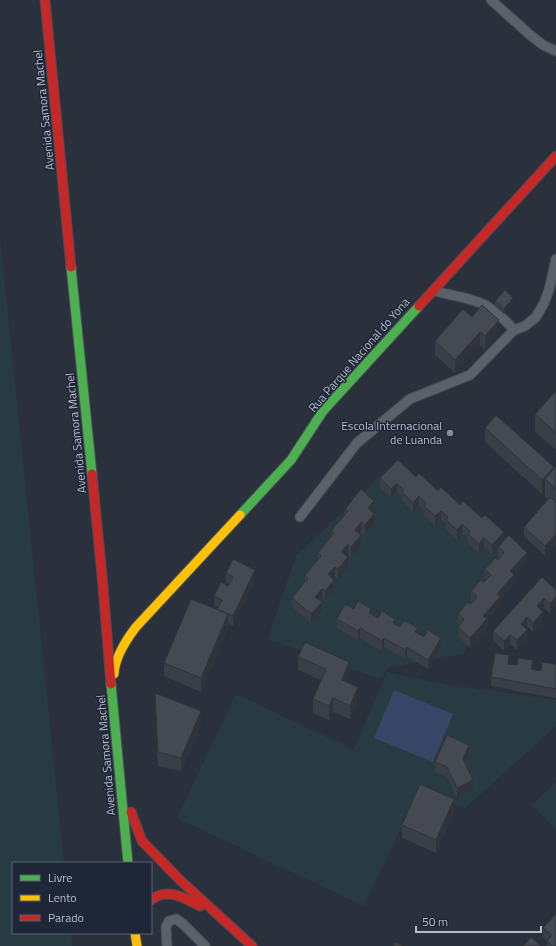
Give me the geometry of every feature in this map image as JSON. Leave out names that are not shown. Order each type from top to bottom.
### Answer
[{"type":"street","name":"Avenida Samora Machel","points":[[45,0],[103,586],[111,689],[128,862]]},
{"type":"street","name":"Rua Parque Nacional do Yona","points":[[111,689],[114,669],[122,648],[136,627],[291,460],[323,411],[556,156]]},
{"type":"street","points":[[103,586],[114,608]]},
{"type":"street","name":"Rua Parque Nacional do Yona","points":[[131,619],[141,617],[152,610]]},
{"type":"street","points":[[120,785],[142,841],[180,880],[252,946]]},
{"type":"street","points":[[152,899],[156,895],[165,893],[177,895],[218,916]]},
{"type":"street","points":[[135,934],[136,946]]},
{"type":"lane","points":[[491,0],[543,46],[556,51]]},
{"type":"lane","points":[[300,516],[357,443],[410,399],[470,375],[514,330],[525,326],[536,317],[549,290],[556,259]]},
{"type":"lane","points":[[432,291],[478,302],[487,306],[514,330]]},
{"type":"lane","points":[[167,946],[166,927],[169,921],[176,919],[205,946]]},
{"type":"shaded area","points":[[0,237],[64,862],[12,862],[12,934],[71,934],[72,946],[0,946]]},
{"type":"shaded area","points":[[393,464],[520,562],[463,654],[387,668],[380,679],[268,639],[296,556]]},
{"type":"shaded area","points":[[387,672],[443,684],[556,700],[556,726],[464,809],[421,786],[364,906],[177,818],[236,694],[356,751],[354,749]]},
{"type":"shaded area","points":[[556,782],[556,830],[532,805]]},
{"type":"water","points":[[394,690],[453,714],[433,762],[374,738]]},
{"type":"building","points":[[505,290],[513,298],[504,309],[495,301]]},
{"type":"building","points":[[482,305],[499,320],[485,336],[480,332],[455,360],[435,341],[463,309],[472,317]]},
{"type":"building","points":[[556,391],[556,433],[535,414]]},
{"type":"building","points":[[496,415],[554,467],[542,480],[485,428]]},
{"type":"building","points":[[398,460],[416,477],[419,473],[438,491],[441,487],[460,505],[463,501],[482,518],[485,515],[504,532],[492,545],[484,538],[479,544],[468,534],[470,531],[462,524],[457,530],[446,520],[448,517],[441,511],[435,516],[424,506],[426,503],[419,496],[413,503],[402,492],[404,490],[397,483],[391,489],[380,478]]},
{"type":"building","points":[[556,466],[556,489],[545,479]]},
{"type":"building","points":[[361,489],[374,501],[368,508],[374,514],[365,525],[361,522],[355,530],[361,535],[351,547],[348,544],[341,552],[348,557],[338,569],[335,567],[328,574],[334,580],[325,591],[322,589],[315,597],[322,602],[311,614],[292,598],[308,578],[305,575],[321,556],[318,553],[334,533],[331,531],[348,511],[345,509]]},
{"type":"building","points":[[550,497],[556,503],[556,534],[545,546],[524,527]]},
{"type":"building","points":[[509,535],[527,553],[510,571],[514,575],[497,594],[500,597],[483,616],[487,619],[470,638],[458,627],[464,619],[458,614],[468,602],[471,604],[477,597],[471,591],[481,580],[484,582],[491,575],[485,569],[495,558],[498,560],[504,552],[498,547]]},
{"type":"building","points":[[233,559],[255,570],[233,616],[217,609],[222,600],[214,596],[221,582],[228,586],[233,577],[226,573]]},
{"type":"building","points":[[542,577],[556,590],[556,597],[550,604],[544,598],[537,606],[543,612],[533,623],[527,617],[521,624],[527,630],[517,640],[510,635],[504,641],[493,631]]},
{"type":"building","points":[[191,599],[228,614],[201,678],[164,663]]},
{"type":"building","points":[[358,601],[371,609],[369,613],[378,618],[382,611],[395,619],[393,623],[400,627],[404,620],[418,628],[415,632],[424,637],[428,630],[441,638],[428,660],[407,647],[405,650],[384,638],[382,641],[360,628],[358,631],[337,619],[345,604],[354,609]]},
{"type":"building","points":[[305,642],[349,662],[342,680],[358,687],[350,706],[333,698],[329,706],[313,699],[326,669],[298,657]]},
{"type":"building","points":[[495,653],[509,655],[508,664],[517,665],[518,658],[533,660],[531,669],[541,671],[542,662],[556,664],[556,689],[491,677]]},
{"type":"building","points":[[155,693],[201,711],[181,758],[158,752]]},
{"type":"building","points":[[447,735],[469,745],[463,759],[473,780],[457,788],[447,767],[435,762]]},
{"type":"building","points":[[420,784],[454,799],[436,840],[402,825]]},
{"type":"building","points":[[556,914],[556,946],[552,946],[547,941],[552,935],[543,928]]},
{"type":"building","points":[[531,937],[541,946],[523,946]]},
{"type":"building","points":[[395,942],[404,946],[393,946]]},
{"type":"traffic: fast","points":[[71,267],[92,474]]},
{"type":"traffic: fast","points":[[240,515],[291,460],[323,411],[419,306]]},
{"type":"traffic: fast","points":[[111,684],[128,862]]},
{"type":"traffic: slow","points":[[114,674],[116,661],[125,643],[136,627],[240,515]]},
{"type":"traffic: slow","points":[[135,934],[137,946]]},
{"type":"traffic: jam","points":[[45,0],[71,267]]},
{"type":"traffic: jam","points":[[419,306],[556,156]]},
{"type":"traffic: jam","points":[[92,474],[111,684]]},
{"type":"traffic: jam","points":[[131,812],[142,841],[180,880],[252,946]]},
{"type":"traffic: jam","points":[[152,899],[157,896],[170,894],[182,897],[200,906]]},
{"type":"place","name":"Escola Internacional de Luanda","points":[[450,433]]}]
